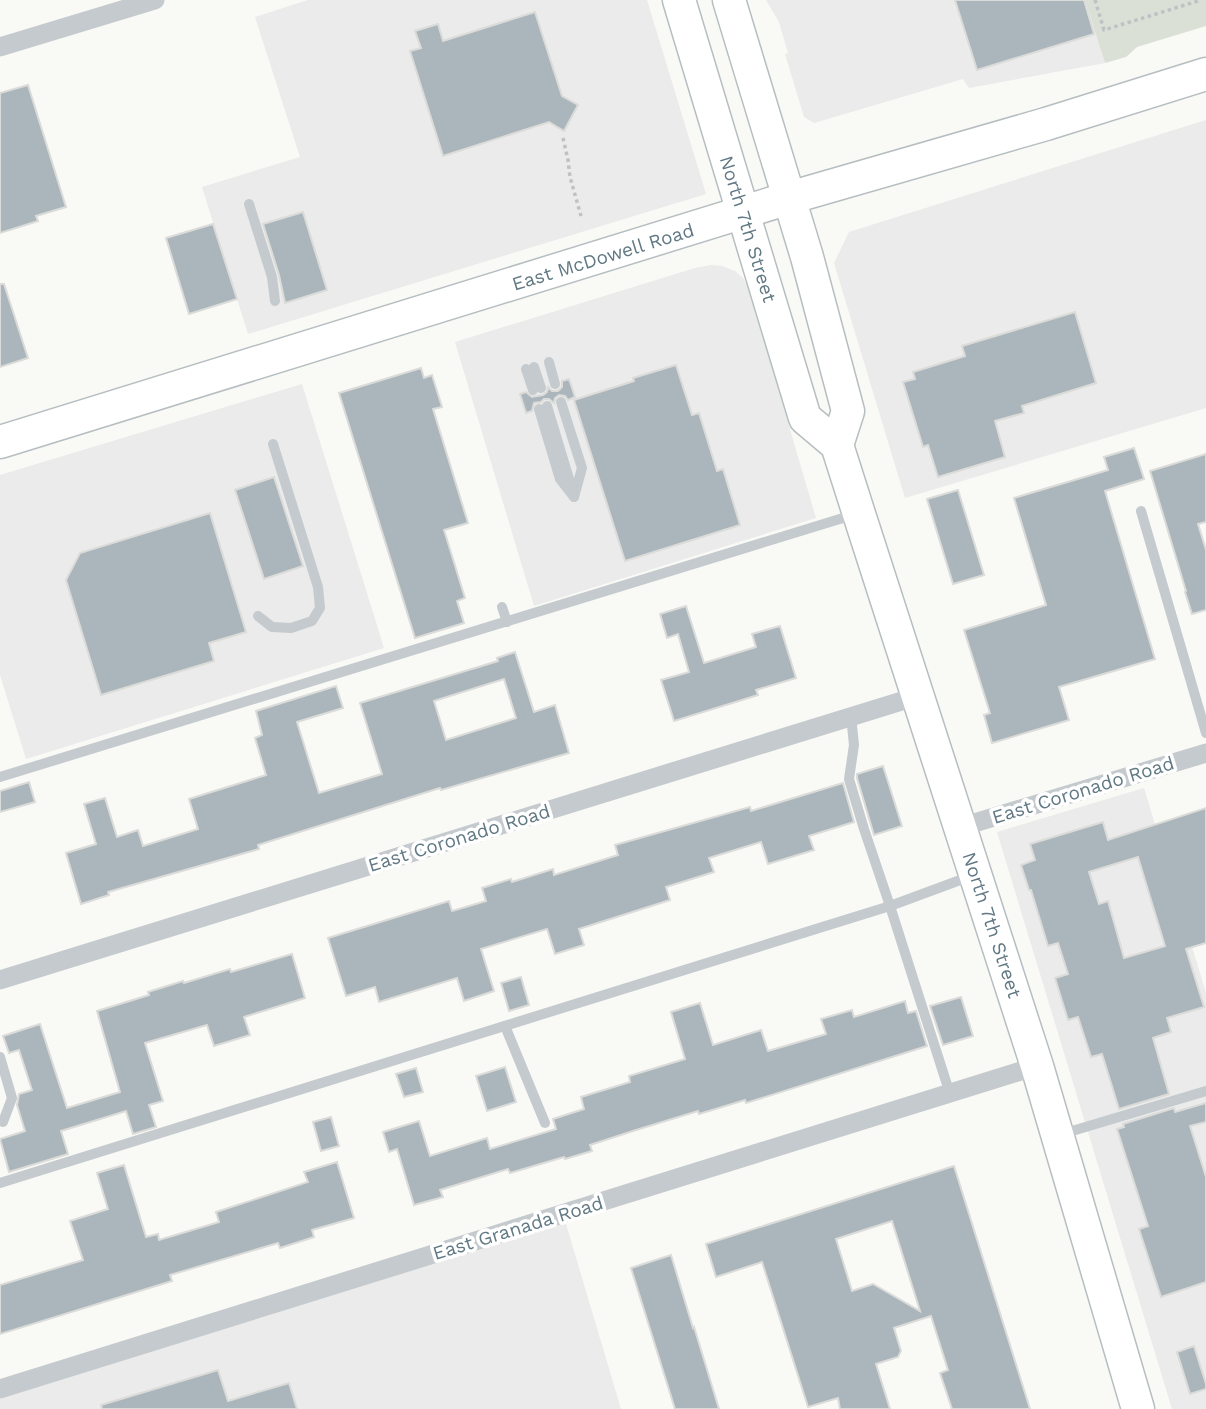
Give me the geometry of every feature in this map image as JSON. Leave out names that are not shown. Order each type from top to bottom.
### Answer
[{"type":"main road","name":"North 7th Street","points":[[679,0],[805,418],[836,445],[918,695],[1037,1066],[1138,1409]]},
{"type":"main road","points":[[729,0],[789,198],[848,411],[836,445]]},
{"type":"main road","name":"East McDowell Road","points":[[0,442],[789,198],[1206,74]]},
{"type":"street","points":[[0,47],[155,0]]},
{"type":"street","name":"East Coronado Road","points":[[0,979],[918,695]]},
{"type":"street","name":"East Coronado Road","points":[[961,827],[1206,753]]},
{"type":"street","name":"East Granada Road","points":[[0,1389],[1037,1066]]},
{"type":"lane","points":[[249,204],[272,277],[275,301]]},
{"type":"lane","points":[[549,362],[555,384]]},
{"type":"lane","points":[[530,368],[537,389]]},
{"type":"lane","points":[[543,407],[574,496],[582,468],[561,401]]},
{"type":"lane","points":[[258,616],[272,627],[291,628],[312,621],[320,607],[318,587],[273,444]]},
{"type":"lane","points":[[1141,511],[1206,733]]},
{"type":"lane","points":[[0,777],[859,514]]},
{"type":"lane","points":[[502,607],[507,622]]},
{"type":"lane","points":[[851,716],[854,745],[849,779],[950,1094]]},
{"type":"lane","points":[[0,1183],[890,906],[975,875]]},
{"type":"lane","points":[[505,1026],[545,1124]]},
{"type":"lane","points":[[0,1057],[12,1098],[3,1122]]},
{"type":"lane","points":[[1057,1135],[1206,1091]]},
{"type":"path","points":[[1095,0],[1104,30],[1198,0]]},
{"type":"path","points":[[563,138],[581,216]]},
{"type":"shaded area","points":[[308,0],[647,0],[706,194],[248,334],[202,187],[300,157],[255,17]]},
{"type":"shaded area","points":[[766,0],[1085,0],[1105,63],[969,88],[963,79],[814,123],[804,117],[785,54],[788,53],[779,22]]},
{"type":"shaded area","points":[[1085,0],[1206,0],[1206,26],[1137,47],[1126,57],[1105,63]]},
{"type":"shaded area","points":[[1206,120],[1206,408],[905,498],[834,263],[849,232]]},
{"type":"shaded area","points":[[711,265],[735,271],[743,278],[749,290],[816,518],[534,606],[455,342]]},
{"type":"shaded area","points":[[302,384],[384,648],[26,759],[0,675],[0,475]]},
{"type":"shaded area","points":[[1144,788],[1206,993],[1206,1409],[1172,1409],[997,832]]},
{"type":"shaded area","points":[[563,1214],[621,1409],[0,1409],[0,1389]]},
{"type":"building","points":[[955,0],[1084,0],[1094,34],[977,70]]},
{"type":"building","points":[[535,12],[562,96],[578,105],[564,131],[549,122],[443,156],[410,51],[421,48],[415,31],[438,24],[443,41]]},
{"type":"building","points":[[28,85],[66,207],[36,216],[38,221],[0,233],[0,93]]},
{"type":"building","points":[[303,212],[327,290],[285,303],[263,224]]},
{"type":"building","points":[[213,224],[237,299],[189,314],[166,238]]},
{"type":"building","points":[[0,284],[4,284],[28,358],[0,367]]},
{"type":"building","points":[[1075,312],[1096,383],[1022,406],[1024,413],[995,421],[1005,457],[938,477],[928,445],[923,447],[903,382],[915,379],[913,372],[965,356],[962,346]]},
{"type":"building","points":[[676,365],[692,415],[699,413],[717,471],[723,469],[740,525],[625,561],[574,400]]},
{"type":"building","points":[[421,368],[424,378],[432,375],[442,407],[433,409],[468,523],[444,530],[465,598],[457,601],[464,623],[415,638],[339,393]]},
{"type":"building","points":[[569,379],[575,397],[568,400],[559,395],[554,403],[544,399],[534,403],[532,411],[526,413],[520,394],[526,392],[532,397],[543,395],[548,387],[552,391],[558,391],[562,387],[562,381]]},
{"type":"building","points":[[1134,448],[1144,479],[1105,491],[1155,659],[1059,687],[1069,720],[992,743],[984,715],[990,713],[964,630],[1046,605],[1014,498],[1108,470],[1104,457]]},
{"type":"building","points":[[1206,454],[1206,522],[1198,524],[1206,550],[1206,610],[1192,614],[1150,471]]},
{"type":"building","points":[[274,477],[303,566],[264,579],[235,490]]},
{"type":"building","points":[[958,490],[984,575],[953,584],[927,499]]},
{"type":"building","points":[[210,513],[246,632],[209,643],[214,661],[101,695],[66,580],[80,553]]},
{"type":"building","points":[[686,606],[704,663],[756,647],[752,634],[780,626],[796,678],[756,690],[758,695],[674,721],[661,680],[689,672],[678,634],[667,638],[660,614]]},
{"type":"building","points":[[515,652],[534,712],[555,705],[569,753],[441,790],[440,788],[258,845],[259,849],[108,892],[109,895],[81,904],[66,853],[96,844],[84,804],[105,798],[117,837],[138,830],[143,846],[198,829],[189,799],[266,775],[255,738],[262,735],[256,711],[336,686],[343,708],[297,722],[319,793],[382,774],[360,703],[498,661],[497,658]],"holes":[[[504,679],[516,718],[446,740],[434,701]]]},
{"type":"building","points":[[883,766],[902,826],[874,835],[857,774]]},
{"type":"building","points":[[29,782],[35,802],[0,812],[0,791]]},
{"type":"building","points":[[843,783],[854,822],[809,836],[814,850],[768,864],[761,842],[709,858],[714,872],[666,887],[670,900],[579,929],[584,945],[555,954],[547,929],[481,949],[494,991],[464,1001],[457,978],[379,1002],[375,987],[346,996],[328,938],[449,901],[452,911],[486,901],[482,888],[553,869],[554,875],[618,855],[615,845],[750,807],[751,811]]},
{"type":"building","points":[[1206,808],[1206,943],[1186,949],[1204,1007],[1167,1018],[1171,1032],[1153,1038],[1169,1094],[1119,1109],[1102,1054],[1091,1057],[1078,1017],[1068,1020],[1055,978],[1068,974],[1058,943],[1048,946],[1021,865],[1035,860],[1030,844],[1103,822],[1108,840]],"holes":[[[1138,857],[1165,946],[1124,958],[1108,901],[1099,904],[1089,872]]]},
{"type":"building","points":[[292,954],[305,998],[244,1017],[250,1035],[214,1046],[207,1025],[145,1043],[163,1101],[149,1105],[156,1127],[133,1134],[126,1111],[61,1131],[68,1154],[9,1172],[0,1139],[25,1131],[17,1105],[19,1094],[32,1090],[19,1050],[9,1053],[3,1036],[40,1024],[67,1108],[120,1092],[97,1011],[183,981],[184,983],[230,969],[231,972]]},
{"type":"building","points":[[521,977],[529,1005],[509,1011],[501,983]]},
{"type":"building","points":[[961,997],[973,1036],[943,1045],[930,1006]]},
{"type":"building","points":[[905,1001],[908,1013],[916,1011],[927,1046],[746,1103],[745,1100],[699,1114],[698,1111],[636,1130],[590,1145],[592,1151],[565,1159],[564,1157],[510,1173],[508,1169],[440,1190],[443,1197],[414,1205],[397,1149],[389,1152],[383,1132],[419,1121],[430,1156],[487,1138],[490,1149],[556,1129],[553,1119],[584,1109],[581,1097],[630,1082],[629,1076],[685,1059],[671,1012],[700,1003],[713,1045],[761,1030],[768,1051],[826,1034],[821,1019],[852,1010],[854,1017]]},
{"type":"building","points":[[505,1067],[516,1102],[487,1111],[476,1076]]},
{"type":"building","points":[[416,1068],[423,1092],[404,1097],[396,1074]]},
{"type":"building","points":[[1206,1103],[1206,1122],[1190,1126],[1206,1177],[1206,1282],[1161,1297],[1139,1229],[1148,1226],[1117,1129],[1124,1127],[1123,1124],[1174,1108],[1175,1112]]},
{"type":"building","points":[[331,1117],[339,1146],[321,1151],[313,1122]]},
{"type":"building","points":[[337,1162],[354,1218],[312,1230],[314,1237],[280,1248],[278,1243],[170,1275],[172,1281],[0,1334],[0,1285],[83,1260],[70,1221],[108,1209],[97,1173],[124,1165],[146,1237],[158,1234],[159,1240],[219,1222],[216,1212],[308,1182],[304,1172]]},
{"type":"building","points":[[954,1166],[1030,1409],[952,1409],[940,1373],[948,1370],[931,1316],[894,1328],[901,1351],[898,1357],[876,1364],[890,1409],[840,1409],[838,1398],[808,1407],[762,1262],[716,1277],[706,1244]],"holes":[[[892,1221],[920,1311],[873,1284],[852,1291],[836,1239]]]},
{"type":"building","points":[[671,1255],[719,1409],[675,1409],[631,1268]]},
{"type":"building","points":[[1194,1346],[1206,1389],[1190,1394],[1177,1352]]},
{"type":"building","points":[[218,1370],[228,1401],[289,1383],[297,1409],[102,1409],[101,1405]]}]
